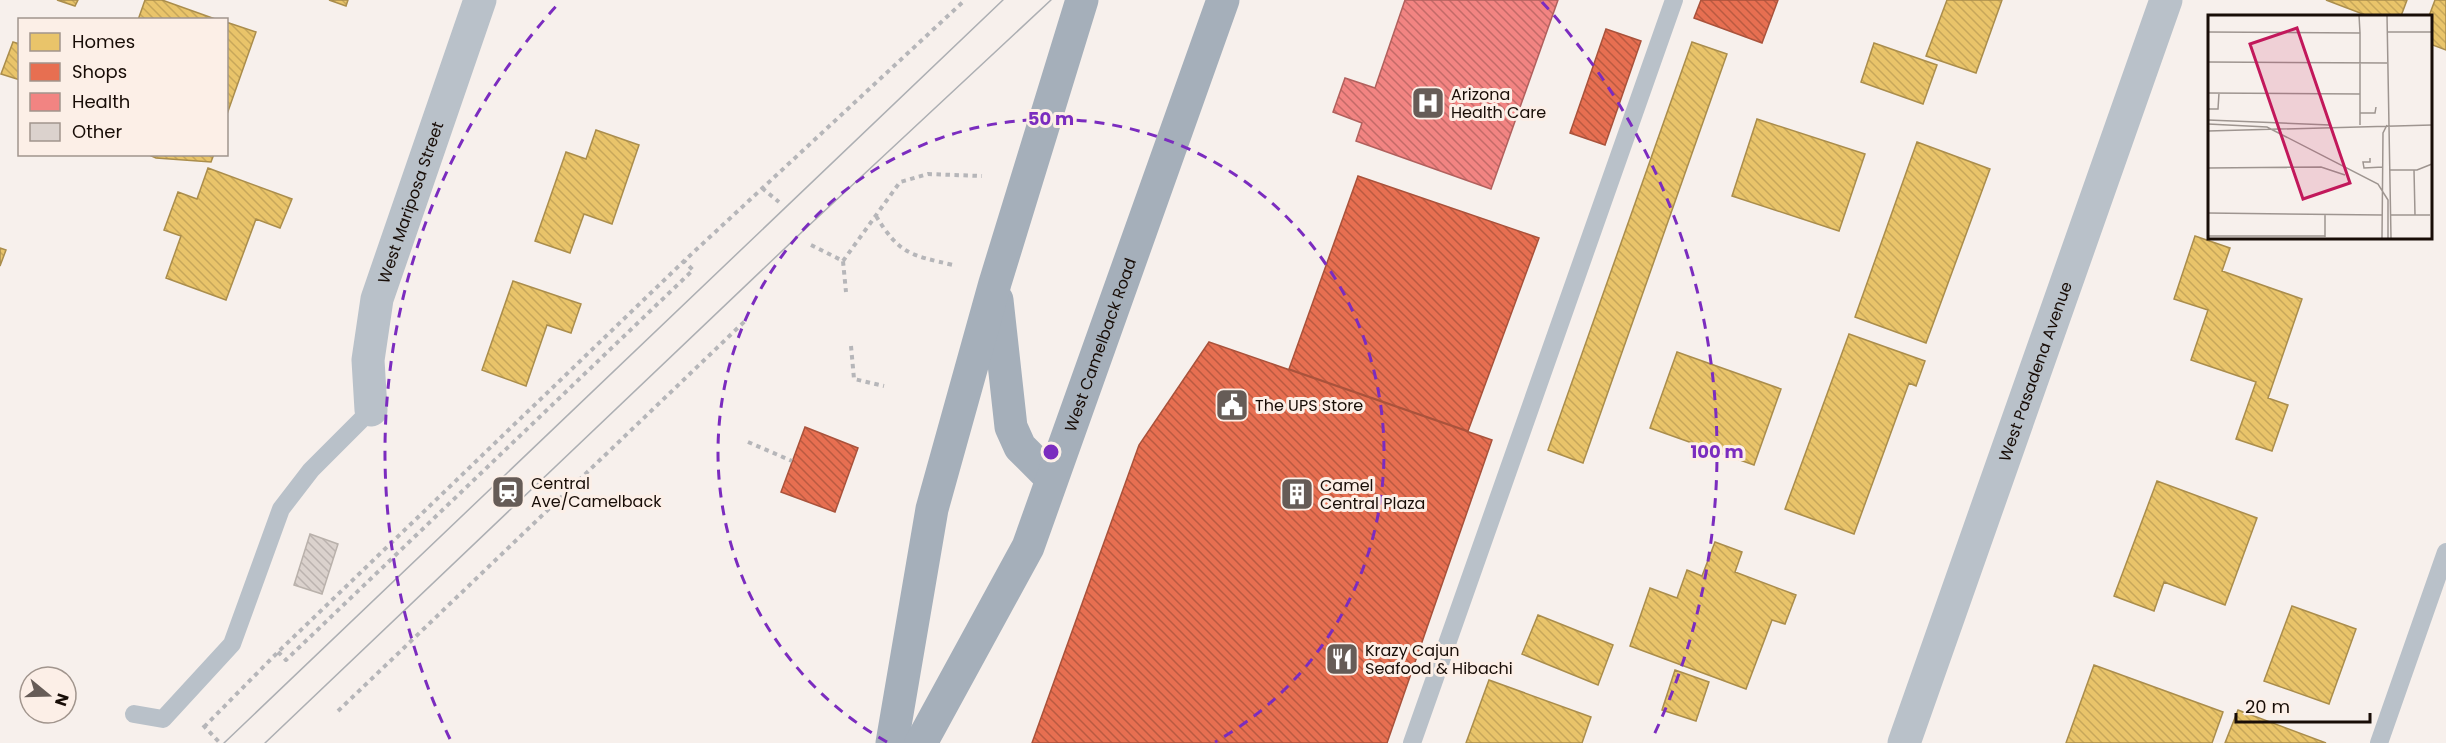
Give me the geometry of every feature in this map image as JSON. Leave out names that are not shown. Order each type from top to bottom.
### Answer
[{"type":"main road","points":[[892,743],[932,509],[995,283],[1082,0]]},
{"type":"main road","name":"West Camelback Road","points":[[921,743],[1028,547],[1223,0]]},
{"type":"main road","points":[[995,283],[1011,427],[1020,447],[1051,478]]},
{"type":"street","name":"West Mariposa Street","points":[[371,410],[368,360],[377,299],[480,0]]},
{"type":"street","name":"West Pasadena Avenue","points":[[1904,743],[2166,0]]},
{"type":"lane","points":[[1412,743],[1674,0]]},
{"type":"lane","points":[[134,714],[163,719],[232,644],[281,509],[311,470],[371,410]]},
{"type":"lane","points":[[2379,743],[2446,552]]},
{"type":"path","points":[[204,727],[278,652],[684,261],[965,0]]},
{"type":"path","points":[[846,292],[843,261],[900,182],[928,174],[982,176]]},
{"type":"path","points":[[762,188],[779,202]]},
{"type":"path","points":[[876,216],[886,232],[909,255],[953,265]]},
{"type":"path","points":[[811,245],[843,261]]},
{"type":"path","points":[[278,652],[286,660],[693,270],[684,261]]},
{"type":"path","points":[[338,711],[745,321]]},
{"type":"path","points":[[851,346],[854,379],[884,386]]},
{"type":"path","points":[[748,442],[792,461]]},
{"type":"path","points":[[200,721],[220,743]]},
{"type":"building: Homes","points":[[57,0],[78,0],[75,6]]},
{"type":"building: Homes","points":[[145,0],[162,0],[212,18],[139,18]]},
{"type":"building: Homes","points":[[329,0],[348,0],[346,6]]},
{"type":"building: Homes","points":[[1947,0],[2002,0],[1976,73],[1926,56]]},
{"type":"building: Homes","points":[[2326,0],[2407,0],[2401,15],[2365,15]]},
{"type":"building: Homes","points":[[2435,0],[2446,0],[2446,50],[2431,44],[2429,15]]},
{"type":"building: Homes","points":[[228,23],[256,32],[228,111]]},
{"type":"building: Homes","points":[[13,42],[18,43],[18,79],[1,74]]},
{"type":"building: Homes","points":[[1692,42],[1727,54],[1583,463],[1548,450]]},
{"type":"building: Homes","points":[[1874,43],[1937,65],[1923,104],[1861,82]]},
{"type":"building: Homes","points":[[1757,119],[1865,154],[1839,231],[1732,196]]},
{"type":"building: Homes","points":[[596,130],[639,145],[612,224],[584,214],[570,253],[535,241],[566,152],[586,159]]},
{"type":"building: Homes","points":[[1917,142],[1990,169],[1926,343],[1855,317]]},
{"type":"building: Homes","points":[[152,156],[213,156],[211,162]]},
{"type":"building: Homes","points":[[208,168],[292,199],[280,228],[256,219],[226,300],[166,278],[181,236],[164,230],[178,192],[197,199]]},
{"type":"building: Homes","points":[[2195,236],[2230,248],[2222,271],[2302,299],[2268,398],[2288,405],[2272,451],[2236,439],[2256,382],[2191,360],[2208,310],[2174,299]]},
{"type":"building: Homes","points":[[0,248],[6,250],[0,266]]},
{"type":"building: Homes","points":[[513,281],[581,304],[571,333],[547,325],[526,386],[482,370]]},
{"type":"building: Homes","points":[[1849,334],[1925,361],[1916,386],[1909,383],[1854,534],[1785,509]]},
{"type":"building: Homes","points":[[1677,352],[1781,389],[1754,465],[1650,428]]},
{"type":"building: Homes","points":[[2157,481],[2257,518],[2225,605],[2164,582],[2154,611],[2114,596]]},
{"type":"building: Homes","points":[[1715,542],[1742,552],[1735,572],[1796,595],[1785,624],[1772,620],[1746,689],[1630,646],[1650,588],[1677,598],[1687,570],[1702,576]]},
{"type":"building: Homes","points":[[2292,606],[2356,629],[2329,704],[2264,681]]},
{"type":"building: Homes","points":[[1538,615],[1613,645],[1598,685],[1522,654]]},
{"type":"building: Homes","points":[[2094,665],[2223,712],[2212,743],[2066,743]]},
{"type":"building: Homes","points":[[1675,670],[1709,682],[1696,721],[1662,710]]},
{"type":"building: Homes","points":[[1489,680],[1591,717],[1582,743],[1466,743]]},
{"type":"building: Homes","points":[[2238,710],[2326,743],[2225,743]]},
{"type":"building: Shops","points":[[1701,0],[1778,0],[1762,43],[1694,18]]},
{"type":"building: Shops","points":[[1606,29],[1641,41],[1605,145],[1570,133]]},
{"type":"building: Shops","points":[[1358,176],[1539,238],[1468,431],[1289,369]]},
{"type":"building: Shops","name":"Camel Central Plaza","points":[[1209,342],[1492,440],[1387,743],[1032,743],[1139,445]]},
{"type":"building: Shops","points":[[805,427],[858,448],[835,512],[781,492]]},
{"type":"building: Health","points":[[1405,0],[1558,0],[1491,189],[1356,141],[1362,123],[1333,112],[1345,78],[1375,88]]},
{"type":"building: Other","points":[[310,534],[338,544],[322,594],[294,585]]},
{"type":"tram line","points":[[224,743],[1003,0]]},
{"type":"tram line","points":[[265,743],[803,231],[1051,0]]},
{"type":"place","name":"Arizona Health Care","points":[[1428,103]]},
{"type":"place","name":"The UPS Store","points":[[1232,405]]},
{"type":"place","name":"Central Ave/Camelback","points":[[508,492]]},
{"type":"place","name":"Camel Central Plaza","points":[[1297,494]]},
{"type":"place","name":"Krazy Cajun Seafood & Hibachi","points":[[1342,659]]}]
